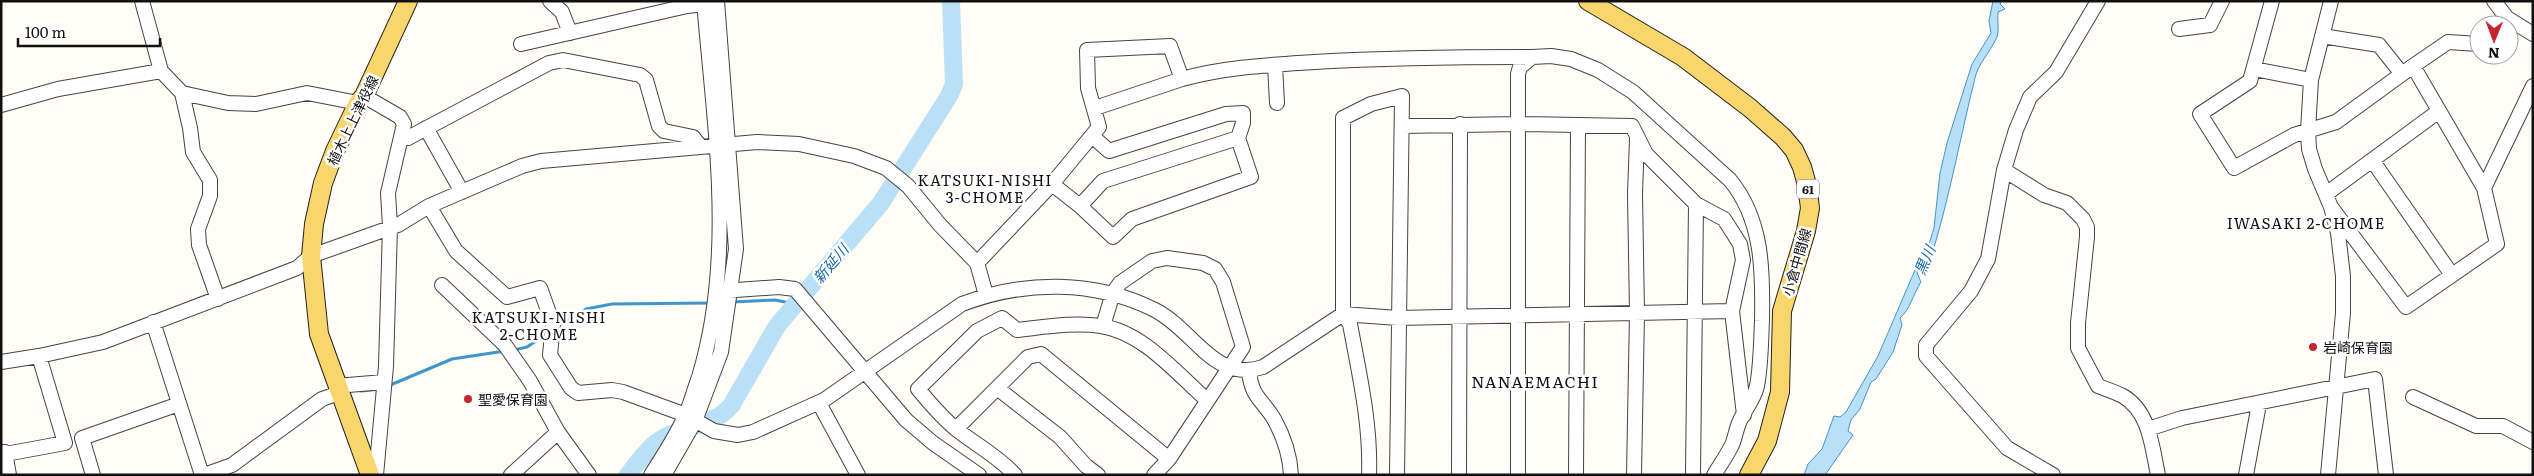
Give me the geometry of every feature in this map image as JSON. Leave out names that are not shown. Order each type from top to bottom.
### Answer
[{"type":"main road","name":"植木上上津役線","points":[[370,475],[319,334],[311,256],[314,224],[323,183],[335,150],[408,1]]},
{"type":"main road","name":"小倉中間線","points":[[1588,1],[1683,57],[1770,123],[1789,144],[1802,167],[1810,208],[1806,231],[1782,311],[1780,392],[1767,441],[1749,475]]},
{"type":"street","points":[[142,1],[161,71],[182,93],[193,152],[210,180],[210,196],[198,229],[199,245],[218,298]]},
{"type":"street","points":[[550,1],[562,12],[570,33]]},
{"type":"street","points":[[2053,475],[2007,448],[1926,356],[1926,345],[1971,291],[1988,259],[2004,170],[2016,130],[2030,97],[2056,72],[2098,1]]},
{"type":"street","points":[[2179,29],[2210,25],[2222,1]]},
{"type":"street","points":[[2272,1],[2250,81],[2200,114],[2234,168],[2294,135],[2336,122],[2448,42],[2469,43]]},
{"type":"street","points":[[2328,475],[2343,313],[2343,276],[2338,233],[2328,200],[2313,162],[2308,131],[2312,80],[2331,1]]},
{"type":"street","points":[[2494,1],[2502,15]]},
{"type":"street","points":[[521,44],[710,2],[722,145],[736,249],[720,352],[664,475]]},
{"type":"street","points":[[2519,27],[2533,34]]},
{"type":"street","points":[[2322,36],[2379,45],[2408,70],[2439,111],[2484,188],[2496,244],[2406,307],[2328,200]]},
{"type":"street","points":[[977,263],[1052,184],[1100,127],[1088,88],[1086,50],[1170,46],[1182,79]]},
{"type":"street","points":[[1095,108],[1214,70],[1275,65],[1432,57],[1551,56],[1570,60],[1614,78],[1633,92],[1740,192],[1760,247],[1763,277],[1761,344],[1756,386],[1732,445],[1714,475]]},
{"type":"street","points":[[1518,475],[1518,74],[1520,67],[1532,57]]},
{"type":"street","points":[[402,136],[408,138],[549,63],[563,60],[640,75],[646,80],[659,126],[664,131],[693,137],[701,147]]},
{"type":"street","points":[[1275,65],[1277,103]]},
{"type":"street","points":[[2254,69],[2312,80]]},
{"type":"street","points":[[1,105],[58,89],[161,71]]},
{"type":"street","points":[[2484,188],[2533,86]]},
{"type":"street","points":[[182,93],[228,103],[256,104],[307,93],[361,100],[400,117],[404,124],[388,193],[390,227],[384,382],[376,475]]},
{"type":"street","points":[[1369,475],[1370,453],[1362,388],[1350,324],[1343,314],[1343,118],[1371,104],[1402,96],[1397,475]]},
{"type":"street","points":[[2328,200],[2372,160],[2439,111]]},
{"type":"street","points":[[1052,184],[1080,206],[1112,236],[1132,219],[1250,177],[1238,138],[1243,123],[1243,113],[1226,114],[1109,151],[1092,136]]},
{"type":"street","points":[[1459,475],[1460,124]]},
{"type":"street","points":[[1402,126],[1518,124],[1632,126],[1646,154],[1696,204],[1724,218],[1740,244],[1743,260],[1732,310],[1744,414]]},
{"type":"street","points":[[1576,475],[1578,125]]},
{"type":"street","points":[[426,128],[462,192]]},
{"type":"street","points":[[1080,206],[1103,181],[1238,138]]},
{"type":"street","points":[[1634,475],[1637,313],[1634,194],[1637,138]]},
{"type":"street","points":[[1,362],[103,342],[297,268],[311,256],[398,225],[429,206],[522,166],[541,161],[722,145],[799,144],[854,156],[886,168],[908,186],[940,225],[977,263],[986,295]]},
{"type":"street","points":[[651,475],[690,418],[706,351],[716,291],[722,145]]},
{"type":"street","points":[[2372,160],[2452,275]]},
{"type":"street","points":[[2004,170],[2044,195],[2068,203],[2083,219],[2087,227],[2087,237],[2078,323],[2078,348],[2098,386],[2123,396],[2140,411],[2148,430],[2158,475]]},
{"type":"street","points":[[1693,475],[1696,204]]},
{"type":"street","points":[[429,206],[456,251],[507,297],[540,288],[553,324],[550,355],[571,388],[578,392],[612,390],[623,392],[690,418],[714,431],[738,435],[753,432],[819,403],[865,373],[962,304],[986,295],[1021,288],[1064,286],[1113,293],[1144,305],[1175,322],[1227,368],[1249,372],[1263,367],[1343,314],[1398,318],[1732,310]]},
{"type":"street","points":[[1103,326],[1113,293],[1120,283],[1152,262],[1167,258],[1202,263],[1215,269],[1223,282],[1243,347],[1227,368],[1169,459],[1154,475]]},
{"type":"street","points":[[442,284],[505,345],[530,381],[558,432],[589,475]]},
{"type":"street","points":[[716,291],[780,287],[795,289],[906,420],[933,444],[979,475]]},
{"type":"street","points":[[1016,475],[1003,461],[956,429],[938,413],[918,389],[978,331],[1002,318],[1017,330],[1060,325],[1103,326],[1148,347],[1207,400]]},
{"type":"street","points":[[153,322],[203,475],[232,465],[322,398],[338,390],[384,382]]},
{"type":"street","points":[[956,429],[1028,357],[1040,354],[1169,459]]},
{"type":"street","points":[[9,475],[3,452],[65,443],[39,356]]},
{"type":"street","points":[[1249,372],[1251,389],[1274,418],[1285,444],[1290,458],[1291,475]]},
{"type":"street","points":[[2148,430],[2182,418],[2376,379],[2386,475]]},
{"type":"street","points":[[997,388],[1060,437],[1086,466],[1098,475]]},
{"type":"street","points":[[2413,397],[2476,426],[2503,426],[2533,442]]},
{"type":"street","points":[[819,403],[858,475]]},
{"type":"street","points":[[93,475],[82,438],[179,404]]},
{"type":"street","points":[[2246,475],[2259,404]]},
{"type":"street","points":[[510,475],[558,432]]},
{"type":"water","name":"黒川","points":[[1993,1],[2001,1],[2000,4],[2005,9],[1998,12],[1997,36],[1977,73],[1935,244],[1917,273],[1921,282],[1906,311],[1900,318],[1902,325],[1893,352],[1876,379],[1871,382],[1860,409],[1851,420],[1848,431],[1853,435],[1825,475],[1804,475],[1808,464],[1822,449],[1834,416],[1840,417],[1846,412],[1878,356],[1915,270],[1929,244],[1934,228],[1940,173],[1947,143],[1972,64],[1991,33],[1989,21]]},
{"type":"waterway","name":"新延川","points":[[628,475],[647,451],[660,440],[678,431],[715,418],[731,406],[777,326],[881,203],[949,96],[954,84],[951,1]]},
{"type":"waterway","points":[[732,302],[775,300],[795,304]]},
{"type":"waterway","points":[[558,326],[586,309],[612,304],[711,303]]},
{"type":"waterway","points":[[514,350],[527,347],[548,333]]},
{"type":"waterway","points":[[388,386],[452,359],[505,351]]},
{"type":"waterway","points":[[361,391],[380,389]]},
{"type":"place","name":"岩崎保育園","points":[[2313,347]]},
{"type":"place","name":"聖愛保育園","points":[[468,399]]},
{"type":"district","name":"KATSUKI-NISHI 3-CHOME","points":[[985,188]]},
{"type":"district","name":"IWASAKI 2-CHOME","points":[[2306,222]]},
{"type":"district","name":"KATSUKI-NISHI 2-CHOME","points":[[539,324]]},
{"type":"district","name":"NANAEMACHI","points":[[1535,381]]}]
